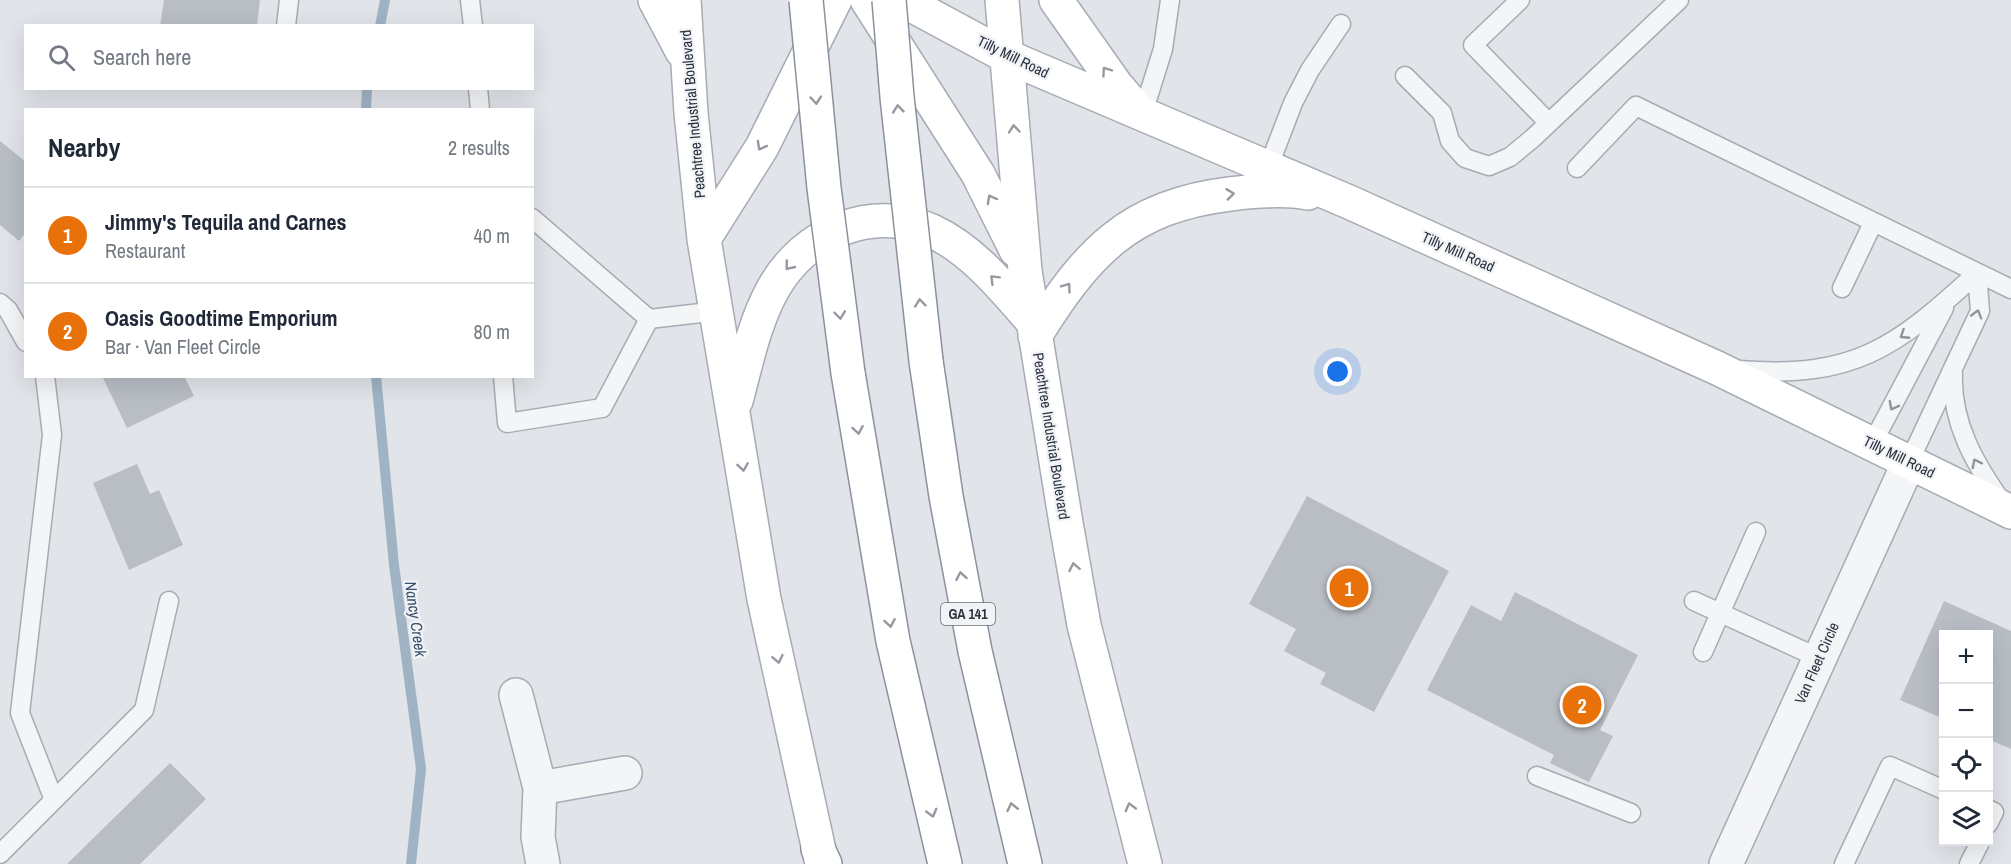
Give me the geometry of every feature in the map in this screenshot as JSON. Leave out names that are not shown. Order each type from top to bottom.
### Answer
[{"type":"main road","points":[[655,0],[688,62]]},
{"type":"main road","name":"Peachtree Industrial Boulevard","points":[[684,0],[704,239],[765,599],[822,859]]},
{"type":"main road","points":[[806,0],[824,188],[848,373],[894,641],[945,864]]},
{"type":"main road","points":[[704,239],[762,147],[835,0]]},
{"type":"main road","points":[[867,0],[978,174],[1026,271]]},
{"type":"main road","name":"GA 141","points":[[889,0],[897,97],[926,361],[946,496],[975,651],[1025,864]]},
{"type":"main road","name":"Tilly Mill Road","points":[[902,0],[1006,56],[1142,116],[1349,202],[1717,368],[2010,511]]},
{"type":"main road","name":"Peachtree Industrial Boulevard","points":[[1002,0],[1026,271],[1034,329],[1084,625],[1145,864]]},
{"type":"main road","points":[[1056,0],[1116,86],[1142,116]]},
{"type":"main road","points":[[733,410],[758,324],[772,290],[789,264],[808,246],[827,233],[854,223],[881,221],[931,231],[975,260],[1034,329],[1080,269],[1100,249],[1125,230],[1175,204],[1204,197],[1249,192],[1304,192],[1349,202]]},
{"type":"street","name":"Van Fleet Circle","points":[[1726,864],[1909,462]]},
{"type":"street","points":[[516,695],[540,788],[538,837],[543,864]]},
{"type":"street","points":[[540,788],[625,773]]},
{"type":"lane","points":[[286,24],[289,0]]},
{"type":"lane","points":[[470,0],[472,24]]},
{"type":"lane","points":[[1142,116],[1163,49],[1170,0]]},
{"type":"lane","points":[[1520,0],[1473,45],[1548,122]]},
{"type":"lane","points":[[1404,76],[1442,113],[1450,141],[1465,158],[1489,166],[1510,157],[1679,0]]},
{"type":"lane","points":[[1268,168],[1293,103],[1310,70],[1341,24]]},
{"type":"lane","points":[[478,90],[480,108]]},
{"type":"lane","points":[[1577,168],[1636,106],[2011,289]]},
{"type":"lane","points":[[534,220],[649,319],[718,311]]},
{"type":"lane","points":[[1842,288],[1873,223]]},
{"type":"lane","points":[[1717,368],[1784,372],[1812,371],[1847,363],[1882,349],[1913,329],[1977,273]]},
{"type":"lane","points":[[1909,462],[1980,311],[1977,273]]},
{"type":"lane","points":[[1872,444],[1949,298]]},
{"type":"lane","points":[[0,303],[8,310],[24,338]]},
{"type":"lane","points":[[503,378],[507,423],[602,408],[649,319]]},
{"type":"lane","points":[[1953,368],[1952,394],[1967,444],[1982,474],[2010,511]]},
{"type":"lane","points":[[45,378],[52,435],[20,713],[54,800]]},
{"type":"lane","points":[[1703,652],[1756,532]]},
{"type":"lane","points":[[0,854],[144,710],[169,600]]},
{"type":"lane","points":[[1694,602],[1819,657]]},
{"type":"lane","points":[[1844,864],[1890,766],[1939,788]]},
{"type":"lane","points":[[1538,776],[1631,813]]},
{"type":"lane","points":[[1969,864],[1978,846]]},
{"type":"building","points":[[164,0],[260,0],[257,24],[160,24]]},
{"type":"building","points":[[0,141],[24,160],[24,235],[19,241],[0,225]]},
{"type":"building","points":[[103,378],[185,378],[194,396],[127,428]]},
{"type":"building","points":[[137,464],[150,494],[159,490],[183,545],[129,570],[93,483]]},
{"type":"building","points":[[1307,496],[1449,571],[1374,712],[1320,684],[1326,673],[1284,651],[1296,629],[1249,604]]},
{"type":"building","points":[[1515,592],[1638,655],[1600,730],[1613,736],[1589,782],[1550,763],[1554,755],[1427,690],[1471,605],[1501,621]]},
{"type":"building","points":[[1944,601],[2011,631],[2011,749],[1993,741],[1993,630],[1939,630],[1939,717],[1900,700]]},
{"type":"building","points":[[170,763],[206,799],[140,864],[67,864]]},
{"type":"waterway","name":"Nancy Creek","points":[[380,24],[385,0]]},
{"type":"waterway","name":"Nancy Creek","points":[[366,108],[367,90]]},
{"type":"waterway","name":"Nancy Creek","points":[[376,378],[394,565],[421,769],[411,864]]},
{"type":"place","name":"Jimmy's Tequila and Carnes","points":[[1349,588]]},
{"type":"place","name":"Oasis Goodtime Emporium","points":[[1582,705]]}]
